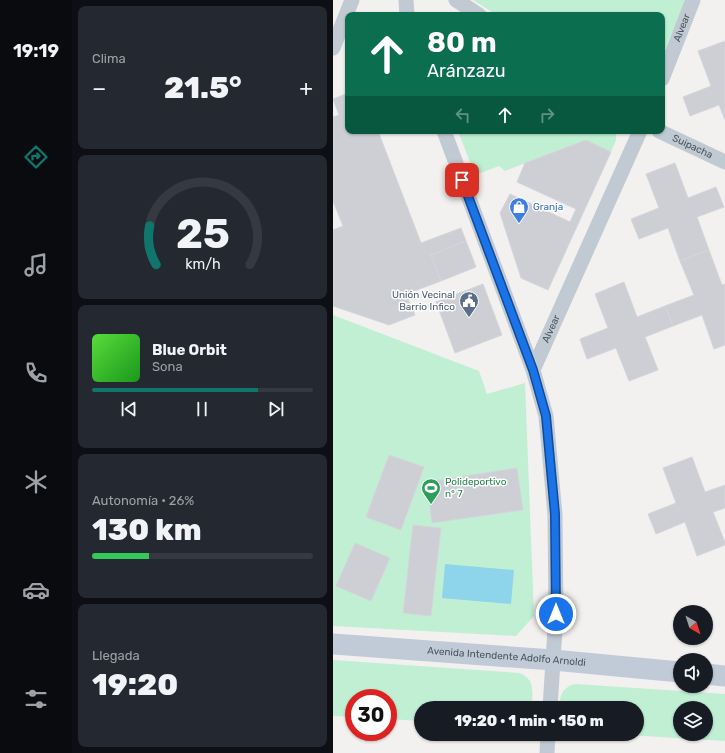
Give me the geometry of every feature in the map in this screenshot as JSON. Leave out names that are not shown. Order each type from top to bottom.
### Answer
[{"type":"main road","name":"Avenida Intendente Adolfo Arnoldi","points":[[333,644],[553,660],[673,671]]},
{"type":"main road","points":[[713,675],[725,676]]},
{"type":"street","points":[[347,12],[352,0]]},
{"type":"street","points":[[406,0],[407,12]]},
{"type":"street","points":[[456,0],[474,12]]},
{"type":"street","name":"Alvear","points":[[665,70],[693,0]]},
{"type":"street","points":[[333,48],[345,18]]},
{"type":"street","points":[[445,134],[533,370],[546,416],[555,514],[556,614],[550,701]]},
{"type":"street","name":"Alvear","points":[[533,370],[640,134]]},
{"type":"street","name":"Suipacha","points":[[665,134],[725,162]]},
{"type":"street","points":[[547,753],[548,741]]},
{"type":"green space","points":[[473,0],[686,0],[665,49],[665,12],[492,12]]},
{"type":"green space","points":[[459,134],[616,134],[616,140],[611,152],[586,140],[505,171],[499,166],[475,175]]},
{"type":"green space","name":"Polideportivo n° 7","points":[[333,315],[479,371],[487,394],[525,383],[534,616],[516,636],[333,626]]},
{"type":"green space","points":[[333,660],[519,673],[528,679],[532,687],[532,701],[414,701],[414,721],[397,720],[397,689],[345,689],[345,717],[333,716]]},
{"type":"green space","points":[[576,684],[673,691],[673,693],[725,694],[725,741],[713,740],[713,701],[673,701],[673,738],[644,736],[644,701],[560,701],[561,695],[568,687]]},
{"type":"water","points":[[445,564],[514,570],[511,604],[442,598]]},
{"type":"building","points":[[725,41],[725,120],[719,105],[690,116],[683,97],[711,86],[698,51]]},
{"type":"building","points":[[345,94],[345,134],[379,134],[421,243],[461,228],[466,241],[431,255],[441,281],[406,294],[415,315],[389,325],[333,306],[333,230],[343,226],[333,201],[333,117],[339,115],[333,99]]},
{"type":"building","points":[[586,140],[611,152],[548,290],[521,278],[500,213],[510,194],[570,222],[576,209],[517,182],[525,163]]},
{"type":"building","points":[[675,163],[688,198],[716,187],[724,207],[697,217],[709,250],[680,261],[668,228],[639,239],[631,219],[659,208],[646,174]]},
{"type":"building","points":[[466,241],[476,267],[441,281],[431,255]]},
{"type":"building","points":[[709,250],[722,285],[725,284],[725,345],[714,349],[702,315],[673,326],[665,306],[694,295],[680,261]]},
{"type":"building","points":[[624,282],[637,317],[665,306],[673,326],[645,337],[658,370],[629,381],[616,348],[587,359],[580,339],[608,328],[595,294]]},
{"type":"building","name":"Unión Vecinal Barrio Infico","points":[[483,284],[502,335],[455,353],[436,302]]},
{"type":"building","points":[[389,455],[424,467],[401,530],[366,517]]},
{"type":"building","points":[[692,457],[705,492],[725,485],[725,508],[713,512],[725,545],[697,556],[685,522],[656,534],[648,514],[676,503],[663,468]]},
{"type":"building","points":[[517,468],[523,510],[432,523],[427,482]]},
{"type":"building","name":"Polideportivo n° 7","points":[[413,525],[441,528],[431,616],[403,613]]},
{"type":"building","points":[[355,543],[390,558],[371,601],[336,586]]},
{"type":"place","name":"Granja","points":[[519,224]]},
{"type":"place","name":"Unión Vecinal Barrio Infico","points":[[469,318]]},
{"type":"place","name":"Polideportivo n° 7","points":[[431,505]]},
{"type":"route","points":[[462,180],[533,370],[546,416],[555,514],[556,614]]}]
